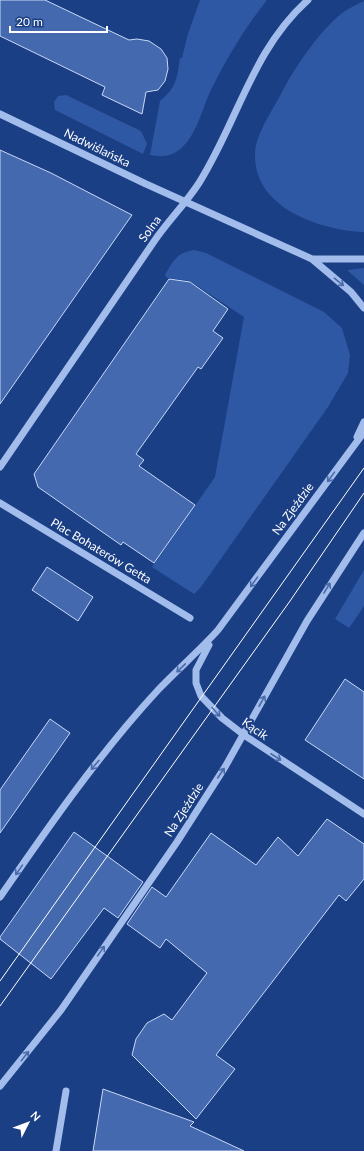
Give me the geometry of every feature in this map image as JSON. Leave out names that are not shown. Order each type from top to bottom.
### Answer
[{"type":"street","name":"Solna","points":[[0,467],[161,232],[199,182],[268,46],[285,23],[308,0]]},
{"type":"street","name":"Nadwiślańska","points":[[0,114],[146,184],[312,259]]},
{"type":"street","points":[[312,259],[364,259]]},
{"type":"street","points":[[312,259],[351,292],[364,308]]},
{"type":"street","points":[[354,445],[364,422]]},
{"type":"street","name":"Na Zjeździe","points":[[0,897],[83,780],[159,690],[218,630],[364,432]]},
{"type":"street","name":"Plac Bohaterów Getta","points":[[0,503],[190,618]]},
{"type":"street","name":"Na Zjeździe","points":[[0,1086],[61,1010],[177,842],[244,735],[307,620],[364,533]]},
{"type":"street","name":"Kącik","points":[[218,630],[196,670],[196,683],[201,696],[222,718],[244,735],[364,814]]},
{"type":"street","points":[[56,1151],[66,1091]]},
{"type":"shaded area","points":[[200,0],[267,0],[237,42],[224,65],[208,96],[191,137],[176,152],[161,156],[150,155],[160,101],[170,91],[175,82],[180,58],[182,58],[188,34]]},
{"type":"shaded area","points":[[364,1],[364,232],[328,227],[310,221],[277,202],[265,188],[257,172],[255,153],[258,138],[266,122],[287,82],[310,48],[336,18]]},
{"type":"shaded area","points":[[66,95],[141,131],[147,144],[143,154],[55,110],[54,102],[58,96]]},
{"type":"shaded area","points":[[194,250],[206,253],[324,312],[342,328],[350,355],[348,373],[328,407],[201,587],[194,594],[152,567],[215,477],[244,317],[190,281],[167,278],[165,275],[176,258],[183,253]]},
{"type":"shaded area","points":[[364,268],[364,285],[348,270]]},
{"type":"shaded area","points":[[364,570],[364,606],[349,628],[335,619]]},
{"type":"building","points":[[0,0],[45,0],[129,40],[137,39],[149,41],[161,49],[167,58],[168,69],[165,81],[158,90],[146,92],[142,114],[102,95],[105,87],[0,36]]},
{"type":"building","points":[[0,150],[51,173],[132,215],[0,404]]},
{"type":"building","points":[[169,279],[190,282],[228,309],[213,331],[223,338],[201,369],[198,367],[136,454],[144,460],[139,466],[195,505],[154,563],[123,542],[121,545],[38,487],[34,474]]},
{"type":"building","points":[[47,567],[93,597],[78,621],[32,590]]},
{"type":"building","points":[[345,679],[364,692],[364,779],[305,740]]},
{"type":"building","points":[[50,719],[70,733],[0,833],[0,790]]},
{"type":"building","points":[[327,819],[364,844],[364,879],[346,901],[339,895],[216,1055],[235,1069],[196,1119],[132,1055],[136,1039],[147,1023],[164,1014],[172,1020],[207,973],[166,939],[160,948],[127,924],[152,887],[166,897],[211,833],[256,865],[278,837],[298,856]]},
{"type":"building","points":[[74,832],[143,882],[118,918],[104,908],[51,979],[0,939],[0,937]]},
{"type":"building","points":[[103,1089],[194,1122],[190,1126],[244,1151],[93,1151]]},
{"type":"tram line","points":[[0,981],[364,468]]},
{"type":"tram line","points":[[0,1006],[290,601],[364,493]]}]
